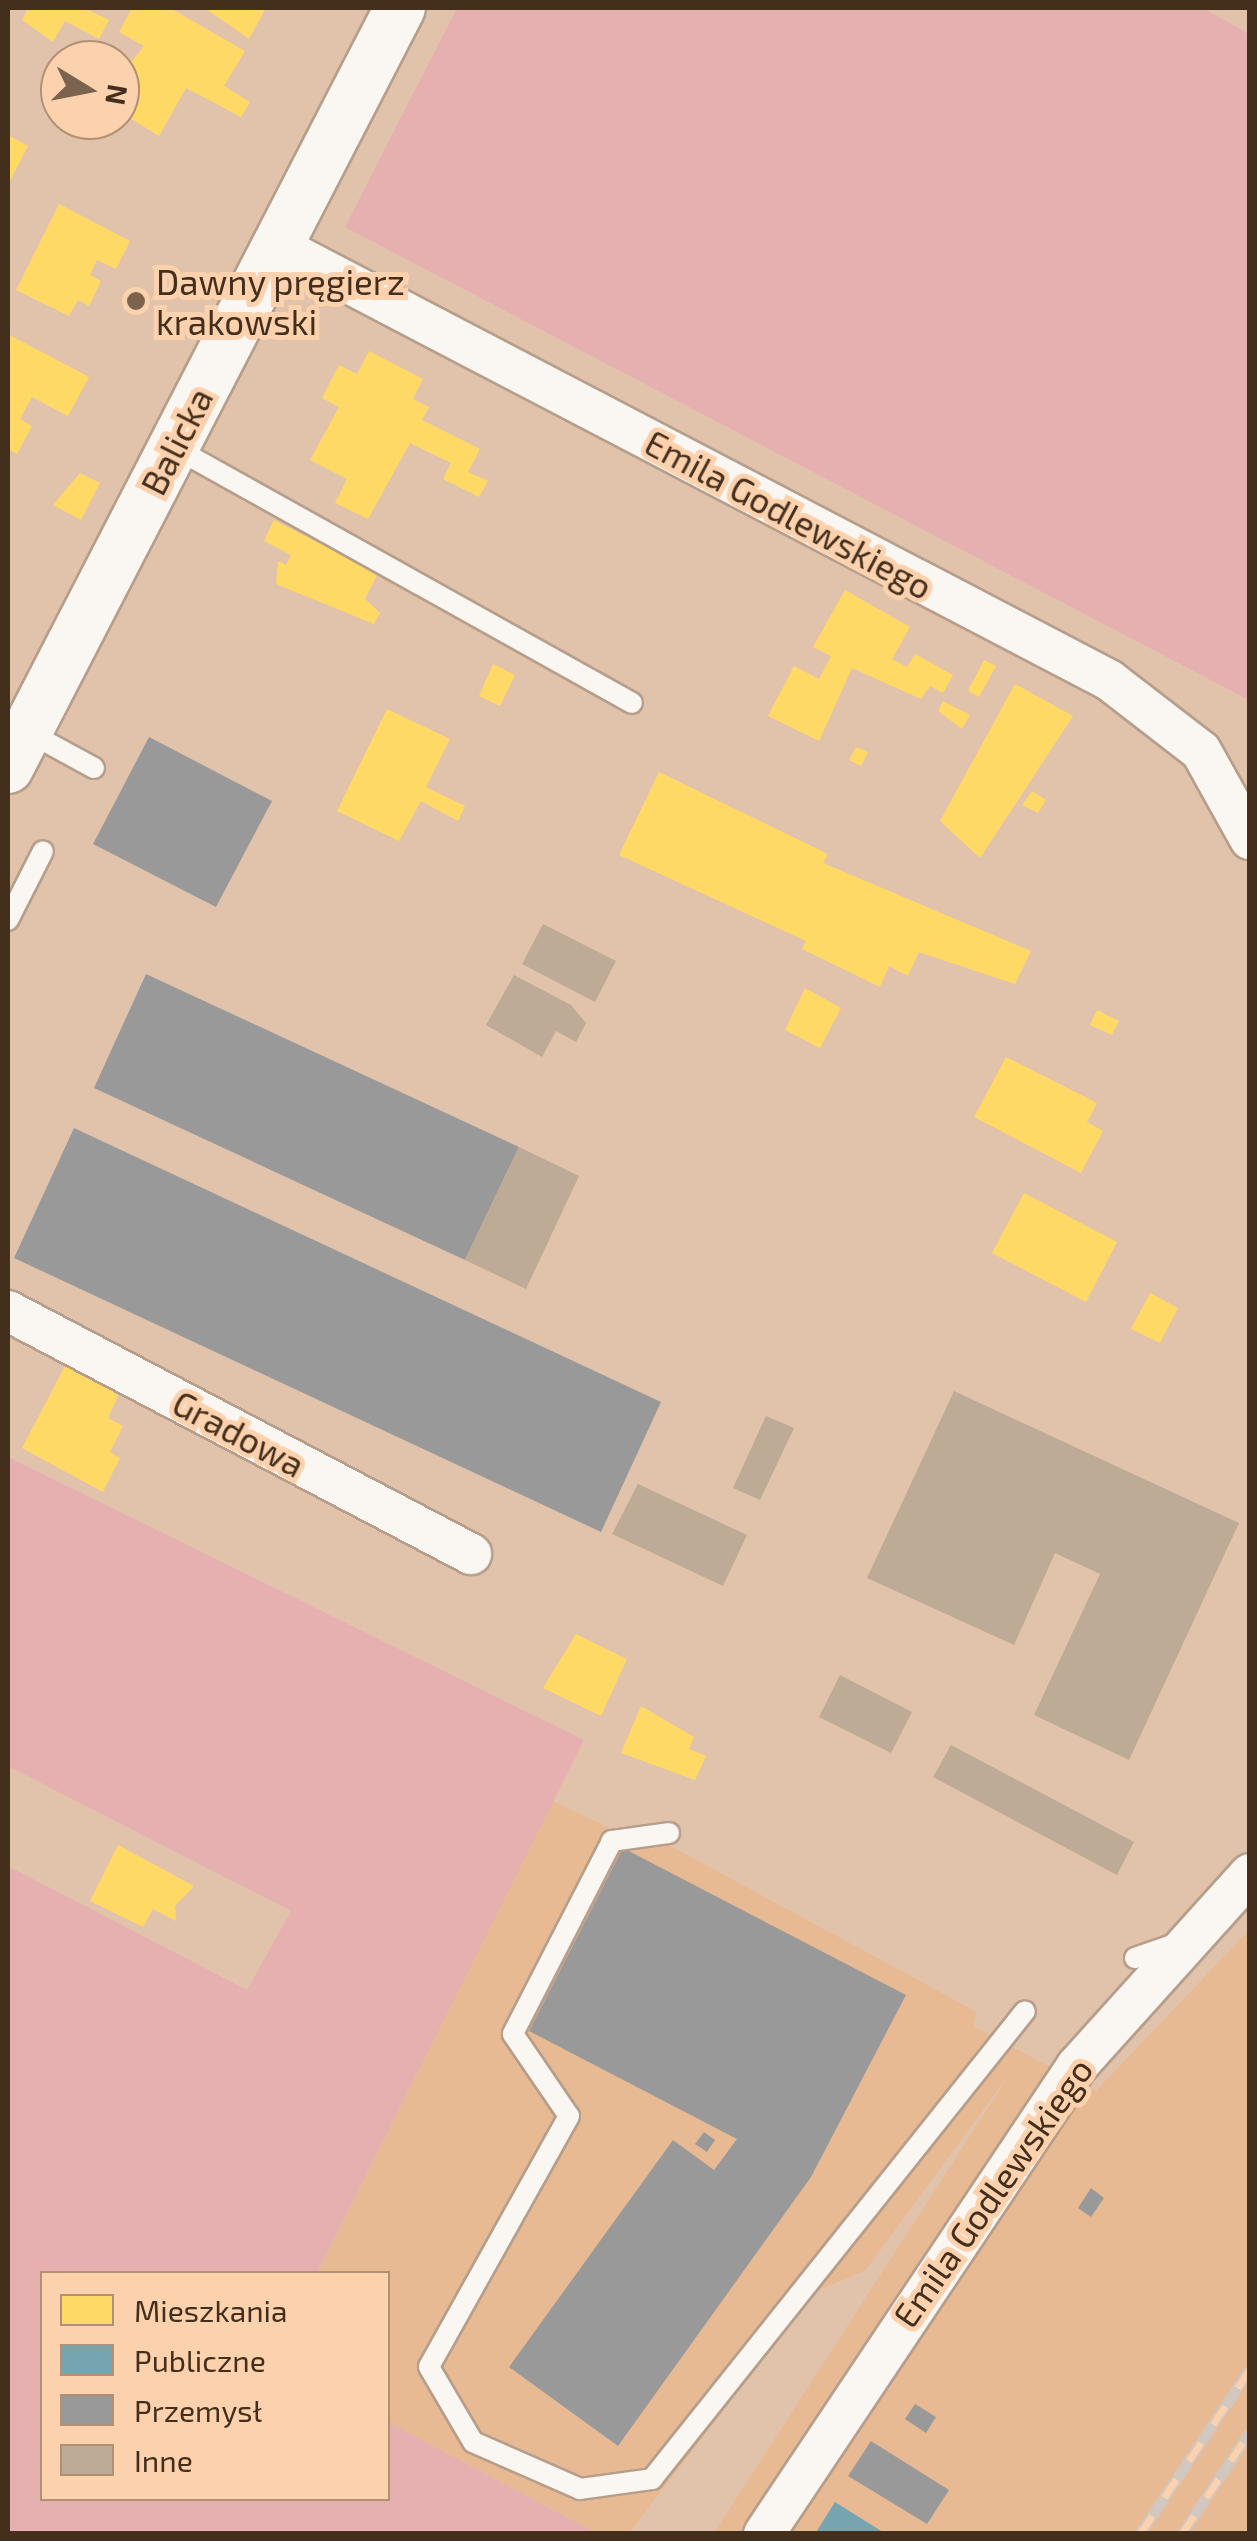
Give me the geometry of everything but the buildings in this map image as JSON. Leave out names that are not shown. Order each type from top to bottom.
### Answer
[{"type":"street","name":"Balicka","points":[[17,750],[400,8]]},
{"type":"street","name":"Emila Godlewskiego","points":[[278,246],[1109,680],[1202,751],[1250,839]]},
{"type":"street","name":"Gradowa","points":[[8,1311],[471,1554]]},
{"type":"street","name":"Emila Godlewskiego","points":[[764,2534],[995,2177],[1186,1940],[1250,1874]]},
{"type":"lane","points":[[174,447],[632,703]]},
{"type":"lane","points":[[17,750],[94,768]]},
{"type":"lane","points":[[8,920],[43,851]]},
{"type":"lane","points":[[668,1833],[612,1841],[513,2034],[569,2116],[429,2367],[473,2442],[580,2489],[652,2479],[1025,2011]]},
{"type":"lane","points":[[1135,1958],[1186,1940]]},
{"type":"shaded area","points":[[457,8],[1203,8],[1249,34],[1249,700],[345,227]]},
{"type":"shaded area","points":[[8,1457],[584,1740],[318,2271],[40,2271],[40,2501],[390,2501],[390,2423],[596,2533],[8,2533],[8,1866],[247,1990],[291,1911],[8,1766]]},
{"type":"shaded area","points":[[553,1801],[653,1849],[667,1844],[977,2012],[973,2026],[1096,2091],[1249,1930],[1249,2533],[714,2533],[1011,2072],[865,2271],[814,2292],[629,2533],[596,2533],[390,2423],[390,2271],[318,2271]]},
{"type":"railway","points":[[1140,2534],[1250,2369]]},
{"type":"railway","points":[[1182,2534],[1250,2432]]},
{"type":"place","name":"Dawny pręgierz krakowski","points":[[136,301]]}]
